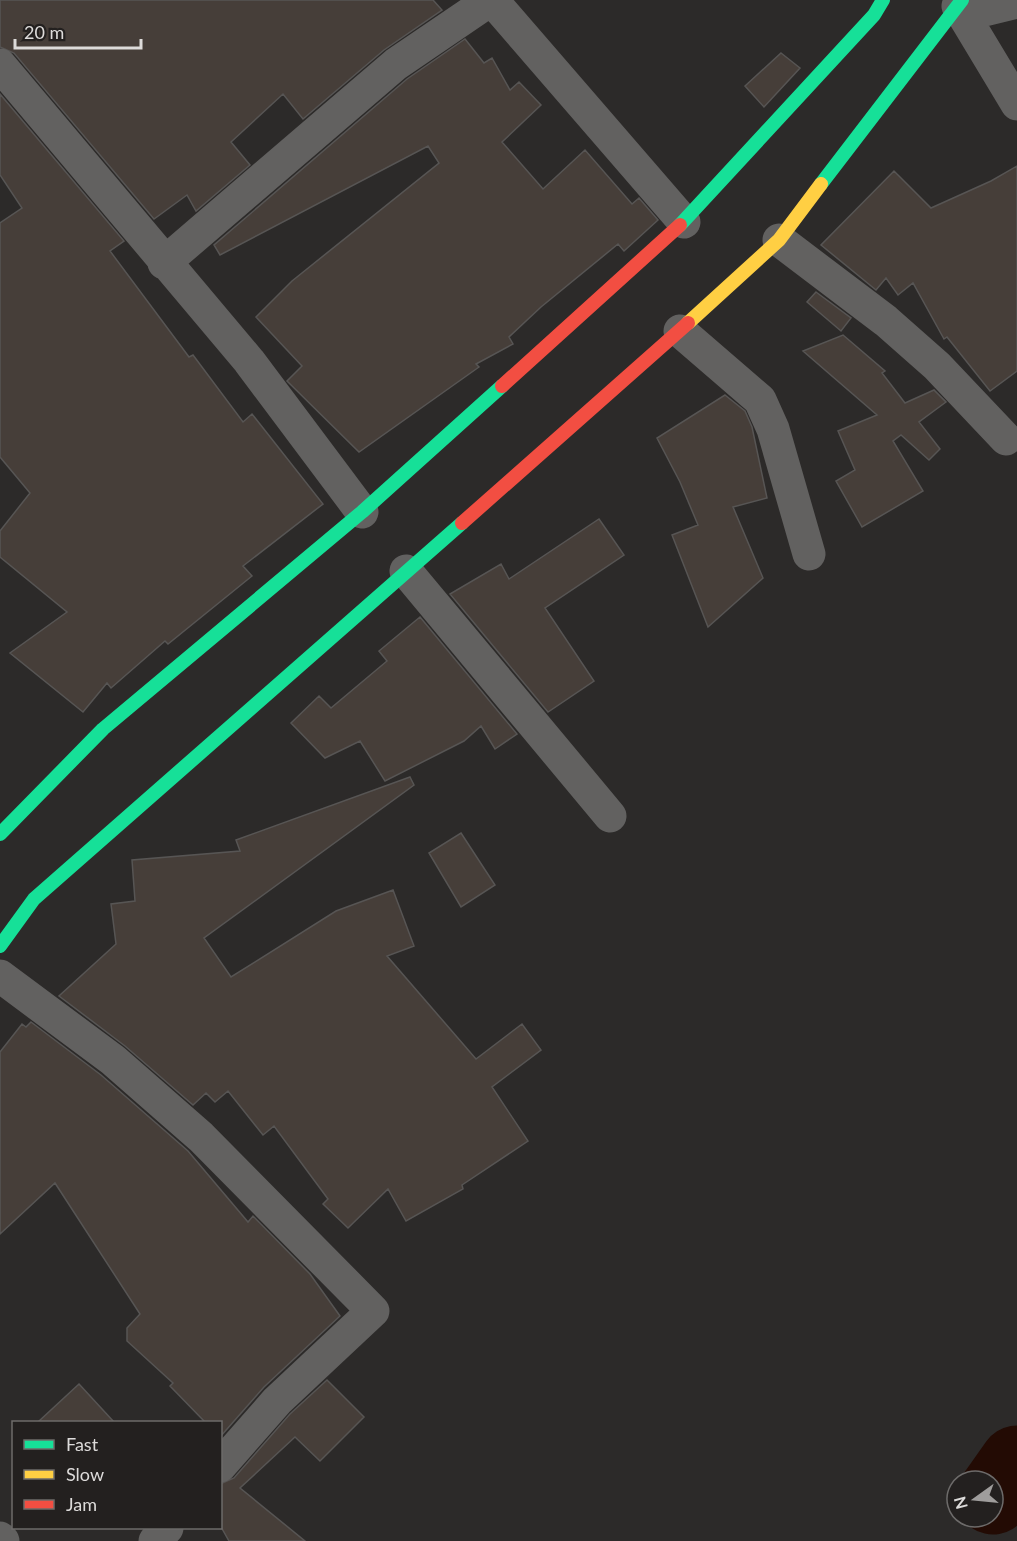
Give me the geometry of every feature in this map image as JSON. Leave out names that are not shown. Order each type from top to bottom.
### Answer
[{"type":"street","points":[[164,263],[396,64],[491,0],[684,222]]},
{"type":"street","points":[[0,834],[103,729],[362,512],[684,222],[874,15],[884,0]]},
{"type":"street","points":[[0,946],[34,899],[680,331],[779,240],[961,7],[1017,2]]},
{"type":"street","points":[[961,7],[1017,104]]},
{"type":"street","points":[[0,65],[164,263],[249,361],[362,512]]},
{"type":"street","points":[[779,240],[886,321],[937,366],[1006,440]]},
{"type":"street","points":[[680,331],[760,400],[773,429],[809,554]]},
{"type":"street","points":[[406,570],[610,816]]},
{"type":"street","points":[[0,976],[113,1060],[201,1137],[373,1311],[277,1401],[222,1464]]},
{"type":"street","points":[[156,1541],[165,1529]]},
{"type":"building","points":[[0,0],[433,0],[442,10],[384,50],[303,119],[283,94],[231,142],[250,165],[196,211],[187,195],[154,219],[14,53],[0,47]]},
{"type":"building","points":[[465,39],[484,63],[492,58],[510,90],[519,82],[541,105],[502,142],[543,189],[585,150],[632,204],[639,198],[658,220],[624,251],[618,244],[541,307],[509,337],[513,344],[476,364],[479,367],[359,452],[287,381],[302,366],[256,317],[292,281],[439,163],[428,146],[220,255],[214,245],[407,79]]},
{"type":"building","points":[[781,53],[800,68],[764,107],[745,86]]},
{"type":"building","points":[[0,94],[124,241],[110,251],[189,357],[193,355],[243,422],[252,414],[323,504],[243,566],[252,576],[168,644],[165,641],[111,688],[107,683],[83,712],[10,653],[67,612],[0,557],[0,531],[30,493],[0,457],[0,223],[22,208],[0,175]]},
{"type":"building","points":[[1017,166],[1017,371],[990,391],[947,337],[944,339],[913,283],[898,295],[886,278],[876,290],[821,245],[894,171],[931,208],[991,181]]},
{"type":"building","points":[[816,292],[851,318],[841,331],[807,302]]},
{"type":"building","points":[[843,335],[885,371],[882,373],[905,403],[934,390],[946,402],[919,422],[940,449],[929,460],[901,435],[893,441],[923,491],[862,527],[836,481],[855,470],[838,431],[877,415],[803,351]]},
{"type":"building","points":[[725,395],[745,411],[752,427],[767,498],[733,507],[763,578],[708,627],[672,535],[698,525],[680,482],[657,438]]},
{"type":"building","points":[[599,519],[624,555],[545,608],[594,681],[548,712],[450,594],[501,564],[509,579]]},
{"type":"building","points":[[420,617],[517,734],[495,749],[481,726],[464,741],[385,781],[360,741],[325,758],[291,723],[319,696],[331,708],[387,661],[379,651]]},
{"type":"building","points":[[410,777],[414,785],[204,938],[231,977],[336,911],[393,890],[414,946],[387,956],[476,1059],[522,1024],[541,1050],[492,1087],[528,1141],[462,1185],[463,1189],[406,1221],[388,1189],[348,1228],[323,1204],[328,1199],[274,1126],[263,1135],[228,1091],[215,1102],[206,1093],[193,1105],[125,1046],[59,996],[116,944],[111,904],[135,901],[132,860],[240,851],[236,840]]},
{"type":"building","points":[[461,833],[495,885],[461,907],[429,853]]},
{"type":"building","points":[[31,1022],[101,1075],[188,1151],[248,1222],[253,1216],[310,1274],[340,1316],[264,1387],[222,1435],[222,1421],[204,1421],[170,1386],[173,1383],[127,1341],[127,1328],[140,1314],[55,1183],[0,1234],[0,1052],[22,1024],[26,1027]]},
{"type":"building","points":[[327,1380],[364,1417],[320,1461],[295,1437],[240,1488],[305,1541],[229,1541],[222,1529],[222,1483],[234,1478],[290,1414]]},
{"type":"building","points":[[79,1384],[113,1421],[39,1421]]},
{"type":"waterway","points":[[1005,1480],[1017,1463]]},
{"type":"traffic: fast","points":[[680,225],[874,15],[883,0]]},
{"type":"traffic: fast","points":[[821,184],[962,0]]},
{"type":"traffic: fast","points":[[0,834],[103,729],[362,512],[502,386]]},
{"type":"traffic: fast","points":[[0,946],[34,899],[462,523]]},
{"type":"traffic: slow","points":[[688,323],[779,240],[821,184]]},
{"type":"traffic: jam","points":[[502,386],[680,225]]},
{"type":"traffic: jam","points":[[462,523],[688,323]]}]
